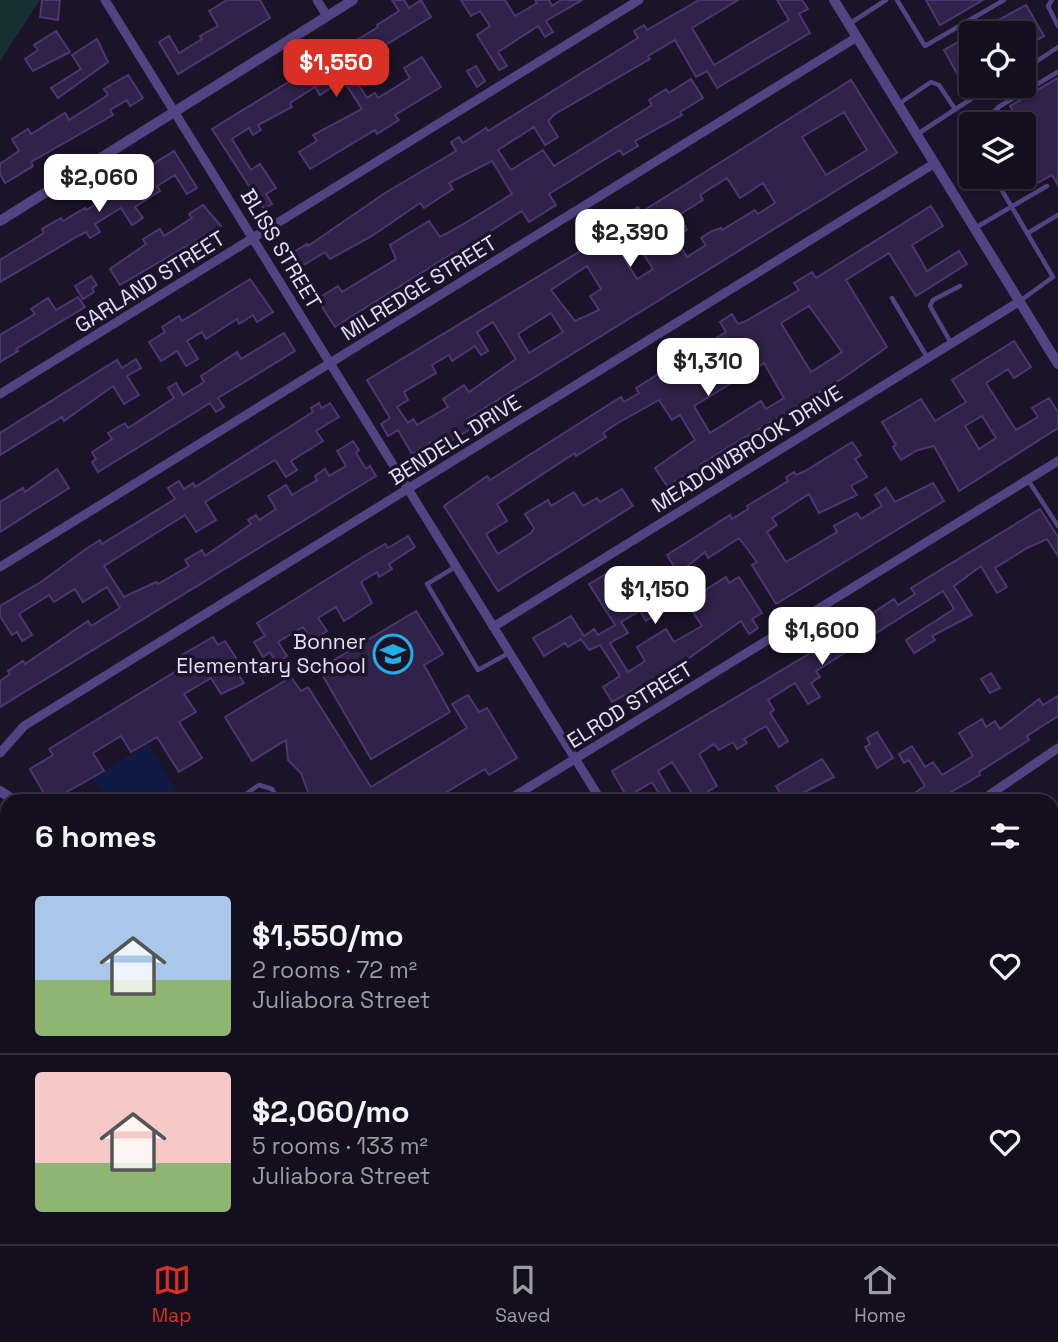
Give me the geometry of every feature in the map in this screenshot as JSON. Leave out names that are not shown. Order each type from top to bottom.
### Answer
[{"type":"street","name":"BLISS STREET","points":[[105,0],[255,238],[330,364],[458,566],[597,794]]},
{"type":"street","points":[[317,0],[327,16]]},
{"type":"street","points":[[0,221],[177,113],[354,0]]},
{"type":"street","name":"GARLAND STREET","points":[[0,394],[639,0]]},
{"type":"street","points":[[834,0],[1058,364]]},
{"type":"street","name":"MILREDGE STREET","points":[[0,567],[857,37]]},
{"type":"street","name":"BENDELL DRIVE","points":[[0,753],[24,726],[934,163]]},
{"type":"street","name":"MEADOWBROOK DRIVE","points":[[493,627],[1020,301]]},
{"type":"street","name":"ELROD STREET","points":[[518,794],[1058,461]]},
{"type":"street","points":[[990,794],[1058,748]]},
{"type":"lane","points":[[849,24],[886,0]]},
{"type":"lane","points":[[897,0],[925,46],[1004,0]]},
{"type":"lane","points":[[1052,0],[1048,6],[1058,26]]},
{"type":"lane","points":[[1036,62],[1058,47]]},
{"type":"lane","points":[[994,112],[1058,72]]},
{"type":"lane","points":[[898,104],[931,82],[939,85],[955,109]]},
{"type":"lane","points":[[916,134],[972,98]]},
{"type":"lane","points":[[975,229],[1047,186]]},
{"type":"lane","points":[[1002,189],[1054,277],[1020,301]]},
{"type":"lane","points":[[1028,233],[1058,215]]},
{"type":"lane","points":[[951,343],[930,306],[933,300],[960,286]]},
{"type":"lane","points":[[892,298],[928,358]]},
{"type":"lane","points":[[1028,480],[1058,526]]},
{"type":"lane","points":[[458,566],[427,584],[478,670],[509,653]]},
{"type":"lane","points":[[247,794],[259,785],[272,789],[275,794]]},
{"type":"green space","points":[[0,0],[40,0],[0,61]]},
{"type":"water","points":[[148,744],[178,794],[105,794],[93,778]]},
{"type":"building","points":[[42,0],[60,0],[58,20],[40,17]]},
{"type":"building","points":[[227,0],[260,0],[270,18],[178,74],[159,42],[169,36],[179,53],[202,39],[200,36],[218,26],[209,11]]},
{"type":"building","points":[[392,0],[404,0],[409,8],[421,0],[431,17],[350,67],[355,75],[353,76],[367,98],[375,93],[378,98],[410,78],[404,68],[422,57],[441,87],[395,115],[399,120],[377,134],[375,130],[310,169],[299,152],[317,141],[313,135],[362,109],[343,80],[320,95],[315,87],[290,103],[292,107],[258,125],[261,130],[253,135],[249,128],[232,139],[251,170],[260,164],[276,188],[266,194],[272,204],[264,209],[212,129],[378,27],[377,25],[399,11]]},
{"type":"building","points":[[461,0],[505,0],[515,16],[537,3],[535,0],[549,0],[552,6],[561,0],[582,0],[546,21],[553,32],[545,37],[538,26],[498,52],[507,66],[499,70],[477,35],[490,26],[480,11],[471,16]]},
{"type":"building","points":[[699,0],[738,0],[692,28],[714,65],[789,20],[777,0],[802,0],[808,9],[799,14],[810,33],[717,88],[707,71],[696,77],[675,40],[648,56],[650,59],[555,114],[548,121],[558,137],[545,145],[534,127],[498,150],[511,170],[543,150],[554,166],[652,105],[649,100],[666,89],[669,93],[691,79],[703,98],[680,112],[682,115],[635,141],[638,146],[623,155],[620,150],[549,194],[556,205],[529,222],[522,211],[464,248],[468,255],[458,262],[453,253],[335,327],[317,299],[338,286],[342,292],[396,259],[390,245],[429,221],[440,237],[512,194],[492,161],[449,183],[453,189],[424,208],[420,203],[372,236],[330,259],[325,252],[299,268],[290,254],[307,244],[308,246],[385,193],[456,151],[451,142],[459,137],[463,143],[486,128],[488,131],[638,38],[634,31],[644,25],[647,30]]},
{"type":"building","points":[[926,0],[983,0],[940,25]]},
{"type":"building","points":[[1026,5],[1035,21],[997,21]]},
{"type":"building","points":[[1036,22],[1044,36],[1036,40]]},
{"type":"building","points":[[56,31],[70,52],[33,71],[25,59],[38,50],[34,45]]},
{"type":"building","points":[[97,39],[108,62],[58,98],[51,88],[81,69],[72,55]]},
{"type":"building","points":[[959,42],[959,77],[944,50]]},
{"type":"building","points":[[476,66],[485,81],[477,87],[467,71]]},
{"type":"building","points":[[128,75],[143,98],[130,106],[127,100],[110,110],[113,115],[31,162],[33,166],[5,183],[0,174],[0,164],[19,151],[12,139],[28,129],[31,134],[65,113],[69,120],[108,95],[104,89]]},
{"type":"building","points":[[1058,78],[1058,185],[1052,175],[1036,184],[1036,112],[1014,112],[1010,106],[1024,98],[1036,98],[1036,91]]},
{"type":"building","points":[[851,80],[897,153],[467,419],[472,428],[443,446],[438,438],[412,454],[398,430],[388,436],[381,424],[390,418],[367,380],[625,224],[621,218],[638,207],[641,212]],"holes":[[[844,112],[867,150],[826,175],[802,137]],[[727,178],[740,198],[763,183],[775,203],[758,214],[755,210],[722,230],[712,231],[701,238],[706,245],[687,257],[675,238],[687,230],[679,215],[703,200],[700,195]],[[638,245],[653,269],[637,279],[622,255]],[[587,266],[601,289],[590,296],[599,310],[575,321],[551,290]],[[551,313],[563,332],[529,353],[518,334]],[[493,322],[516,359],[469,392],[464,385],[443,399],[448,407],[417,425],[413,419],[408,423],[397,407],[408,400],[404,392],[436,373],[432,365],[449,355],[452,361],[475,346],[481,355],[488,351],[477,332]]]},
{"type":"building","points":[[174,151],[197,188],[187,194],[175,175],[157,186],[160,191],[135,207],[143,218],[132,225],[121,208],[95,224],[100,232],[90,238],[86,232],[80,235],[0,282],[0,260],[44,233],[42,229],[61,218],[63,221],[85,208],[86,210],[113,194],[111,191]]},
{"type":"building","points":[[203,205],[221,226],[120,285],[110,269],[146,244],[143,239],[160,229],[164,236],[192,218],[189,214]]},
{"type":"building","points":[[931,206],[943,226],[912,245],[927,271],[959,251],[967,264],[916,296],[889,253],[846,280],[887,347],[843,378],[701,464],[705,470],[692,478],[689,473],[667,486],[655,468],[695,440],[680,415],[672,420],[659,400],[616,424],[603,433],[606,437],[576,456],[575,453],[497,504],[507,521],[486,534],[498,554],[531,533],[534,528],[525,514],[548,500],[551,506],[574,492],[583,506],[597,498],[600,502],[622,489],[633,506],[498,591],[444,506],[487,476],[490,480],[621,397],[624,402],[639,393],[636,388],[726,332],[720,322],[732,314],[738,324],[746,321],[799,290],[794,283],[812,272],[816,278]],"holes":[[[809,306],[842,352],[811,372],[781,323]],[[764,363],[784,398],[766,409],[761,401],[710,433],[694,406]]]},
{"type":"building","points":[[91,276],[97,285],[92,288],[94,292],[83,299],[75,286]]},
{"type":"building","points":[[250,279],[273,312],[257,322],[253,315],[239,324],[237,319],[206,339],[202,332],[187,341],[198,359],[186,366],[177,351],[161,361],[149,342],[165,332],[162,327],[179,316],[182,321]]},
{"type":"building","points":[[78,297],[85,307],[16,349],[18,351],[0,362],[0,335],[35,314],[31,309],[48,298],[56,310]]},
{"type":"building","points":[[284,333],[295,351],[218,398],[224,407],[216,412],[210,403],[98,472],[92,462],[96,459],[92,452],[112,439],[108,433],[125,423],[128,428],[174,398],[168,388],[176,383],[183,395],[204,382],[201,376],[237,352],[241,359]]},
{"type":"building","points":[[1014,341],[1031,367],[1014,378],[1008,369],[986,383],[1016,430],[1038,417],[1032,408],[1049,398],[1058,412],[1058,428],[959,491],[934,446],[918,450],[901,460],[893,447],[896,445],[882,422],[921,399],[935,421],[966,402],[952,380]],"holes":[[[982,416],[996,438],[979,449],[965,426]]]},
{"type":"building","points":[[136,359],[141,368],[127,376],[139,395],[124,404],[113,386],[64,421],[62,417],[0,455],[0,433],[117,360],[122,368]]},
{"type":"building","points":[[319,403],[322,408],[330,403],[339,417],[316,431],[323,441],[291,461],[297,470],[286,477],[275,460],[205,502],[216,520],[196,532],[185,515],[104,566],[124,597],[156,582],[158,584],[189,566],[185,560],[202,550],[205,556],[251,524],[248,520],[256,515],[259,520],[276,509],[268,496],[286,485],[292,495],[317,480],[315,476],[325,469],[329,476],[346,466],[337,451],[353,441],[359,450],[356,453],[366,469],[370,466],[376,476],[0,707],[0,681],[10,674],[8,671],[23,661],[25,664],[88,621],[91,626],[120,608],[107,587],[83,602],[75,589],[54,602],[49,595],[19,614],[32,635],[22,641],[17,632],[12,635],[0,616],[0,606],[41,582],[100,540],[102,544],[175,499],[168,488],[179,481],[184,489],[193,483],[195,487],[313,412],[311,408]]},
{"type":"building","points":[[852,442],[861,455],[855,459],[867,477],[851,486],[857,495],[819,513],[809,494],[772,518],[777,525],[767,532],[786,562],[837,532],[834,526],[857,513],[861,519],[882,506],[875,495],[886,488],[895,502],[933,483],[944,501],[776,604],[752,565],[757,562],[739,538],[708,558],[705,552],[680,572],[675,568],[667,555],[730,515],[732,519],[748,509],[747,506],[788,481],[786,477],[794,472],[796,475],[805,471]]},
{"type":"building","points":[[57,469],[69,488],[0,532],[0,502],[23,488],[25,492]]},
{"type":"building","points":[[1040,509],[1058,537],[1058,556],[1047,539],[995,568],[1007,587],[997,593],[981,566],[954,586],[972,615],[932,636],[935,640],[914,653],[906,640],[954,609],[943,591],[816,671],[820,677],[811,683],[820,697],[808,704],[795,683],[768,700],[774,710],[770,713],[788,741],[779,747],[766,726],[744,739],[747,743],[737,749],[733,742],[719,750],[714,744],[699,754],[717,786],[704,794],[693,794],[672,762],[658,771],[671,794],[659,794],[652,782],[632,794],[625,794],[612,771],[839,636],[836,632],[848,624],[850,628],[894,599],[898,605],[915,594],[911,588]]},
{"type":"building","points":[[408,536],[415,547],[389,564],[392,569],[379,577],[377,572],[361,582],[372,603],[344,621],[336,607],[318,618],[327,631],[312,640],[303,627],[278,642],[287,656],[276,663],[270,652],[263,657],[254,642],[265,636],[257,623],[385,544],[388,548]]},
{"type":"building","points":[[625,568],[631,578],[643,571],[656,592],[647,598],[656,614],[646,621],[640,611],[621,622],[628,633],[610,643],[628,672],[645,661],[637,647],[666,629],[674,642],[702,626],[684,598],[700,588],[702,592],[726,577],[729,583],[739,577],[762,613],[752,619],[758,628],[749,634],[741,621],[678,666],[612,702],[603,687],[620,676],[600,645],[589,650],[581,639],[568,647],[565,643],[544,656],[533,638],[571,616],[584,636],[594,629],[598,635],[615,625],[589,584],[606,574],[608,578]]},
{"type":"building","points":[[416,611],[443,654],[424,665],[450,712],[371,759],[319,669]]},
{"type":"building","points":[[213,637],[218,645],[225,641],[238,661],[232,665],[244,683],[221,694],[211,678],[184,694],[196,712],[179,722],[202,758],[179,772],[157,737],[131,752],[121,736],[93,753],[104,771],[63,794],[44,794],[30,769],[53,755],[49,749],[186,665],[180,656]]},
{"type":"building","points":[[991,673],[1000,688],[990,693],[981,679]]},
{"type":"building","points":[[291,677],[301,691],[308,687],[371,787],[467,728],[452,704],[468,695],[479,712],[487,708],[517,758],[489,775],[485,769],[443,794],[310,794],[301,773],[288,760],[286,740],[252,761],[225,717]]},
{"type":"building","points":[[1058,696],[1058,716],[1027,736],[1029,740],[979,772],[980,775],[948,794],[913,794],[925,786],[909,760],[904,763],[899,754],[912,746],[925,767],[933,762],[942,775],[973,756],[959,733],[982,719],[986,727],[995,721],[1000,729],[1039,699],[1043,705]]},
{"type":"building","points":[[877,732],[893,758],[877,768],[865,747],[870,744],[867,738]]},
{"type":"building","points":[[822,759],[834,777],[801,794],[780,794],[776,786]]},
{"type":"place","name":"Bonner Elementary School","points":[[393,654]]}]
